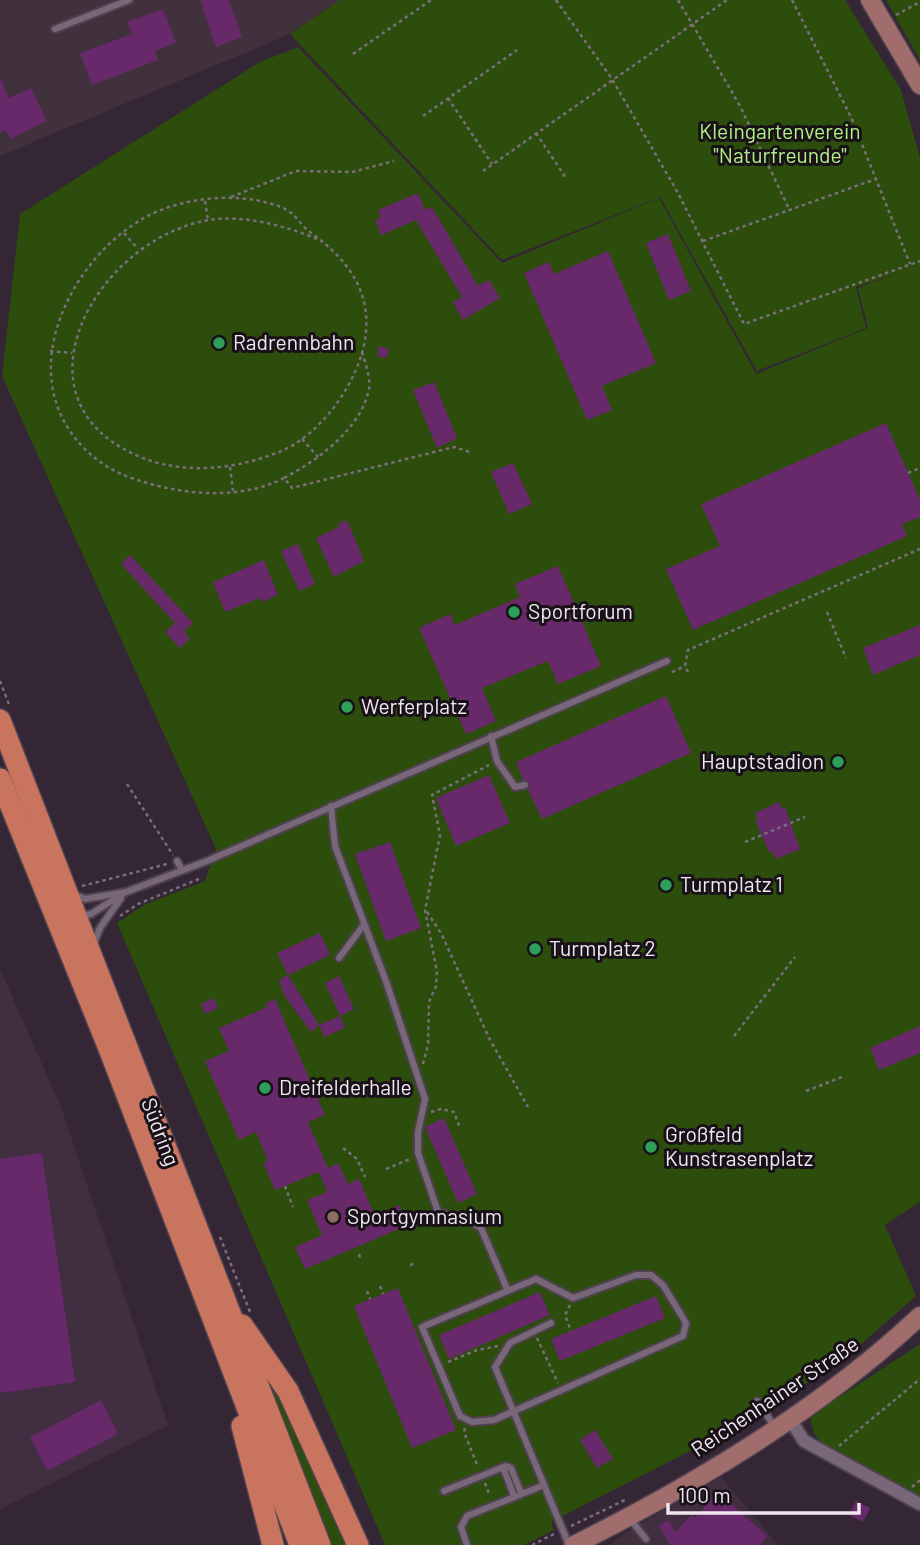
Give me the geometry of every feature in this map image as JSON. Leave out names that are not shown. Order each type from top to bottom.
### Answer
[{"type":"main road","points":[[870,0],[920,85]]},
{"type":"main road","name":"Südring","points":[[5,713],[67,905],[110,1051],[300,1545]]},
{"type":"main road","name":"Südring","points":[[0,779],[90,954],[320,1545]]},
{"type":"main road","points":[[226,1303],[288,1391],[358,1545]]},
{"type":"main road","name":"Reichenhainer Straße","points":[[571,1545],[629,1517],[782,1422],[865,1364],[920,1316]]},
{"type":"main road","points":[[231,1369],[247,1451],[273,1545]]},
{"type":"street","points":[[782,1422],[804,1441],[827,1455],[920,1504]]},
{"type":"lane","points":[[55,29],[129,0]]},
{"type":"lane","points":[[67,905],[126,892],[182,870],[667,661]]},
{"type":"lane","points":[[492,736],[497,761],[515,787],[525,785]]},
{"type":"lane","points":[[331,806],[335,846],[425,1099],[418,1132],[418,1153],[438,1212],[468,1220],[481,1228],[508,1291]]},
{"type":"lane","points":[[177,861],[182,870]]},
{"type":"lane","points":[[67,905],[91,915],[126,892]]},
{"type":"lane","points":[[90,954],[100,928],[126,892]]},
{"type":"lane","points":[[340,958],[363,926]]},
{"type":"lane","points":[[636,1275],[651,1275],[663,1285],[687,1329],[679,1339],[513,1413],[494,1420],[466,1421],[458,1412],[422,1327],[531,1280],[542,1279],[573,1298],[636,1275]]},
{"type":"lane","points":[[551,1323],[510,1343],[495,1367],[571,1545]]},
{"type":"lane","points":[[757,1401],[782,1422]]},
{"type":"lane","points":[[444,1492],[502,1467],[511,1468],[518,1495]]},
{"type":"lane","points":[[467,1545],[461,1530],[463,1520],[493,1504],[544,1485]]},
{"type":"lane","points":[[629,1517],[646,1539]]},
{"type":"path","points":[[353,54],[431,0]]},
{"type":"path","points":[[556,0],[612,79],[678,193],[744,324],[920,261]]},
{"type":"path","points":[[678,0],[765,153],[790,211]]},
{"type":"path","points":[[483,171],[727,0]]},
{"type":"path","points":[[792,0],[851,117],[910,264]]},
{"type":"path","points":[[883,22],[920,2]]},
{"type":"path","points":[[423,116],[517,50]]},
{"type":"path","points":[[448,98],[492,164]]},
{"type":"path","points":[[536,133],[566,178]]},
{"type":"path","points":[[228,198],[274,204],[298,216],[306,230],[346,261],[362,295],[366,316],[362,352],[370,388],[355,419],[318,457],[272,485],[233,492],[158,488],[112,470],[88,453],[57,412],[51,383],[50,351],[57,324],[70,298],[91,268],[124,233],[144,218],[182,204],[228,198],[296,171],[352,172],[394,162]]},
{"type":"path","points":[[703,241],[876,179]]},
{"type":"path","points":[[205,201],[208,220]]},
{"type":"path","points":[[322,241],[272,226],[224,219],[208,220],[169,231],[138,250],[116,269],[95,298],[76,337],[72,353],[76,397],[102,436],[122,450],[183,468],[251,464],[302,439],[334,405],[362,352]]},
{"type":"path","points":[[124,233],[138,250]]},
{"type":"path","points":[[50,351],[72,353]]},
{"type":"path","points":[[302,439],[318,457]]},
{"type":"path","points":[[284,478],[292,488],[454,447],[470,452]]},
{"type":"path","points":[[230,467],[233,492]]},
{"type":"path","points":[[908,473],[920,468]]},
{"type":"path","points":[[688,672],[685,666],[688,649],[920,549]]},
{"type":"path","points":[[827,612],[846,658]]},
{"type":"path","points":[[671,672],[685,666]]},
{"type":"path","points":[[0,681],[5,713]]},
{"type":"path","points":[[419,1077],[428,1045],[429,1002],[436,986],[437,972],[425,910],[440,835],[432,794],[497,761]]},
{"type":"path","points":[[67,905],[80,886],[91,886],[177,861],[128,784]]},
{"type":"path","points":[[745,842],[805,817]]},
{"type":"path","points":[[100,928],[107,931],[111,924],[138,904],[199,879]]},
{"type":"path","points":[[425,910],[441,933],[489,1038],[528,1107]]},
{"type":"path","points":[[734,1036],[795,957]]},
{"type":"path","points":[[806,1091],[845,1076]]},
{"type":"path","points":[[421,1115],[441,1109],[454,1112],[460,1128]]},
{"type":"path","points":[[343,1148],[357,1159],[365,1178]]},
{"type":"path","points":[[386,1169],[415,1157]]},
{"type":"path","points":[[285,1186],[293,1207]]},
{"type":"path","points":[[217,1230],[253,1320]]},
{"type":"path","points":[[410,1265],[415,1263]]},
{"type":"path","points":[[380,1286],[383,1294]]},
{"type":"path","points":[[367,1291],[370,1299]]},
{"type":"path","points":[[571,1331],[565,1315],[573,1298]]},
{"type":"path","points":[[535,1332],[562,1391]]},
{"type":"path","points":[[439,1367],[477,1350],[510,1343]]},
{"type":"path","points":[[827,1455],[920,1380]]},
{"type":"path","points":[[466,1421],[464,1432],[493,1504]]},
{"type":"shaded area","points":[[0,0],[340,0],[290,34],[0,156]]},
{"type":"shaded area","points":[[0,969],[61,1107],[168,1425],[0,1509]]},
{"type":"shaded area","points":[[721,1477],[778,1545],[653,1545],[636,1526]]},
{"type":"shaded area","points":[[636,1526],[653,1545],[609,1545]]},
{"type":"green space","name":"Sportforum","points":[[340,0],[845,0],[901,90],[920,158],[920,1202],[885,1225],[916,1296],[842,1361],[733,1429],[551,1522],[554,1530],[524,1545],[385,1545],[117,923],[144,905],[205,881],[216,849],[2,376],[20,214],[260,62],[298,47],[502,263],[659,198],[756,374],[868,328],[858,288],[896,274],[856,287],[866,328],[757,371],[660,197],[502,260],[290,34]]},
{"type":"green space","points":[[886,0],[920,0],[920,60]]},
{"type":"green space","points":[[920,1344],[920,1497],[824,1446],[814,1433],[810,1416]]},
{"type":"green space","points":[[255,1352],[270,1369],[352,1545],[327,1545]]},
{"type":"building","points":[[200,0],[229,0],[242,37],[216,47]]},
{"type":"building","points":[[163,9],[176,43],[155,51],[158,60],[92,85],[80,53],[132,34],[127,22]]},
{"type":"building","points":[[0,78],[9,98],[31,88],[47,121],[10,139],[6,130],[0,133]]},
{"type":"building","points":[[418,193],[425,210],[432,207],[478,286],[489,280],[500,298],[463,320],[453,302],[462,297],[416,220],[381,235],[375,220],[381,217],[378,210]]},
{"type":"building","points":[[668,234],[691,291],[669,300],[646,243]]},
{"type":"building","points":[[608,251],[656,363],[602,386],[612,410],[587,420],[524,273],[549,262],[554,274]]},
{"type":"building","points":[[379,346],[389,349],[387,358],[377,356]]},
{"type":"building","points":[[434,382],[457,438],[437,448],[413,390]]},
{"type":"building","points":[[886,423],[920,500],[920,517],[902,524],[907,536],[693,630],[666,569],[720,546],[701,504]]},
{"type":"building","points":[[513,463],[532,504],[509,514],[491,472]]},
{"type":"building","points":[[347,520],[364,561],[334,577],[316,538]]},
{"type":"building","points":[[298,544],[315,584],[299,591],[281,551]]},
{"type":"building","points":[[130,555],[193,623],[184,631],[190,639],[180,648],[165,632],[175,623],[121,564]]},
{"type":"building","points":[[264,560],[278,595],[262,602],[260,598],[225,612],[213,582]]},
{"type":"building","points":[[558,566],[601,666],[558,684],[548,661],[482,688],[496,721],[466,734],[419,628],[450,614],[455,625],[520,597],[515,584]]},
{"type":"building","points":[[920,625],[920,655],[873,675],[863,648]]},
{"type":"building","points":[[666,696],[691,753],[542,819],[528,790],[530,783],[523,780],[516,762]]},
{"type":"building","points":[[489,775],[510,823],[456,846],[436,798]]},
{"type":"building","points":[[779,802],[782,809],[785,807],[800,849],[776,859],[772,851],[769,852],[755,820],[758,819],[755,813]]},
{"type":"building","points":[[390,842],[421,928],[386,941],[355,854]]},
{"type":"building","points":[[320,933],[330,955],[288,975],[277,953]]},
{"type":"building","points":[[288,975],[319,1025],[311,1032],[284,995],[279,980]]},
{"type":"building","points":[[339,976],[354,1009],[340,1016],[325,983]]},
{"type":"building","points":[[214,998],[218,1008],[205,1014],[201,1004]]},
{"type":"building","name":"Dreifelderhalle","points":[[275,999],[325,1115],[308,1122],[328,1168],[338,1163],[348,1184],[359,1179],[375,1216],[399,1205],[408,1225],[305,1269],[295,1247],[322,1235],[307,1200],[327,1192],[319,1172],[275,1190],[263,1163],[268,1161],[256,1132],[239,1140],[205,1061],[229,1051],[219,1028],[267,1007],[266,1003]]},
{"type":"building","points":[[340,1016],[345,1028],[324,1037],[319,1025]]},
{"type":"building","points":[[920,1026],[920,1053],[879,1070],[870,1048]]},
{"type":"building","points":[[444,1118],[477,1194],[458,1203],[425,1127]]},
{"type":"building","points":[[42,1153],[75,1382],[0,1393],[0,1159]]},
{"type":"building","points":[[398,1288],[456,1430],[412,1448],[354,1306]]},
{"type":"building","points":[[540,1292],[550,1315],[449,1359],[439,1335]]},
{"type":"building","points":[[656,1296],[665,1318],[560,1361],[551,1339]]},
{"type":"building","points":[[101,1400],[118,1434],[47,1471],[30,1437]]},
{"type":"building","points":[[595,1430],[613,1459],[597,1468],[580,1440]]},
{"type":"building","points":[[718,1492],[767,1536],[760,1545],[670,1545],[659,1526],[668,1520],[675,1532],[691,1515],[695,1518]]},
{"type":"building","points":[[856,1501],[870,1508],[863,1522],[849,1515]]},
{"type":"place","name":"Radrennbahn","points":[[219,343]]},
{"type":"place","name":"Sportforum","points":[[514,612]]},
{"type":"place","name":"Werferplatz","points":[[347,707]]},
{"type":"place","name":"Hauptstadion","points":[[838,762]]},
{"type":"place","name":"Turmplatz 1","points":[[666,885]]},
{"type":"place","name":"Turmplatz 2","points":[[535,949]]},
{"type":"place","name":"Dreifelderhalle","points":[[265,1088]]},
{"type":"place","name":"Großfeld Kunstrasenplatz","points":[[651,1147]]},
{"type":"place","name":"Sportgymnasium","points":[[333,1217]]},
{"type":"park label","name":"Kleingartenverein \"Naturfreunde\"","points":[[780,144]]}]
